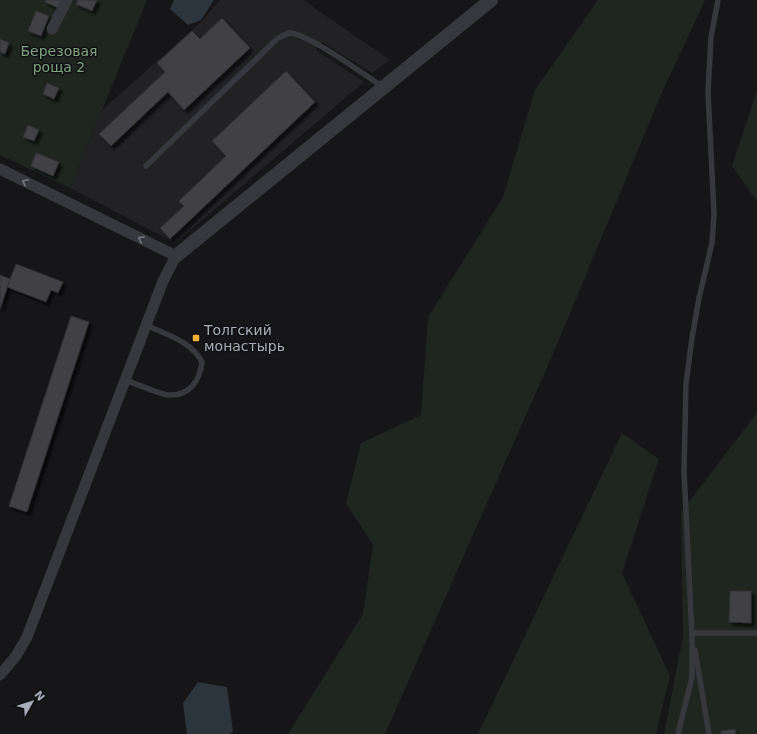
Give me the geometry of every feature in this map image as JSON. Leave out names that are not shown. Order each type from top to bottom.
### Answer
[{"type":"street","points":[[52,29],[67,0]]},
{"type":"street","points":[[0,675],[16,656],[27,637],[146,325],[163,282],[176,256],[491,0]]},
{"type":"street","points":[[0,169],[176,256]]},
{"type":"lane","points":[[678,734],[692,677],[692,633],[684,472],[686,384],[698,298],[712,243],[714,214],[708,92],[712,37],[718,0]]},
{"type":"lane","points":[[146,166],[278,38],[288,33],[298,35],[319,45],[383,88]]},
{"type":"lane","points":[[125,380],[168,396],[181,394],[195,385],[201,373],[202,362],[194,350],[184,342],[146,325]]},
{"type":"lane","points":[[692,633],[757,633]]},
{"type":"lane","points":[[692,633],[709,734]]},
{"type":"shaded area","points":[[174,0],[214,0],[201,20],[188,25],[170,9]]},
{"type":"shaded area","points":[[220,0],[303,0],[390,60],[372,73],[322,42],[316,50],[364,82],[175,243],[70,188],[102,110],[201,22]]},
{"type":"shaded area","points":[[198,682],[227,687],[233,731],[230,734],[187,734],[183,703]]},
{"type":"green space","name":"Березовая роща 2","points":[[0,0],[147,0],[70,188],[0,155]]},
{"type":"green space","points":[[598,0],[705,0],[660,97],[556,347],[385,734],[288,734],[363,614],[373,545],[346,503],[361,443],[421,415],[428,317],[503,197],[535,90]]},
{"type":"green space","points":[[757,91],[757,201],[732,166]]},
{"type":"green space","points":[[757,413],[757,734],[664,734],[683,636],[681,512]]},
{"type":"green space","points":[[622,433],[659,459],[622,573],[670,676],[656,734],[478,734]]},
{"type":"building","points":[[46,0],[61,0],[58,8],[45,2]]},
{"type":"building","points":[[78,0],[97,0],[92,11],[76,4]]},
{"type":"building","points":[[36,11],[49,16],[41,36],[28,31]]},
{"type":"building","points":[[222,18],[250,48],[184,110],[168,92],[111,146],[99,134],[165,72],[157,63],[192,31],[200,39]]},
{"type":"building","points":[[0,39],[9,43],[5,54],[0,52]]},
{"type":"building","points":[[286,71],[315,102],[170,239],[160,228],[184,206],[179,201],[226,156],[212,141]]},
{"type":"building","points":[[47,83],[59,88],[54,99],[43,94]]},
{"type":"building","points":[[28,125],[39,130],[34,141],[23,137]]},
{"type":"building","points":[[36,153],[59,162],[53,176],[31,166]]},
{"type":"building","points":[[16,264],[63,282],[58,293],[51,290],[46,302],[7,287]]},
{"type":"building","points":[[0,275],[10,279],[0,309]]},
{"type":"building","points":[[71,316],[89,322],[27,512],[9,506]]},
{"type":"building","points":[[730,591],[751,591],[751,623],[729,622]]},
{"type":"building","points":[[735,729],[736,734],[721,734],[721,731]]},
{"type":"place","name":"Толгский монастырь","points":[[196,338]]}]
